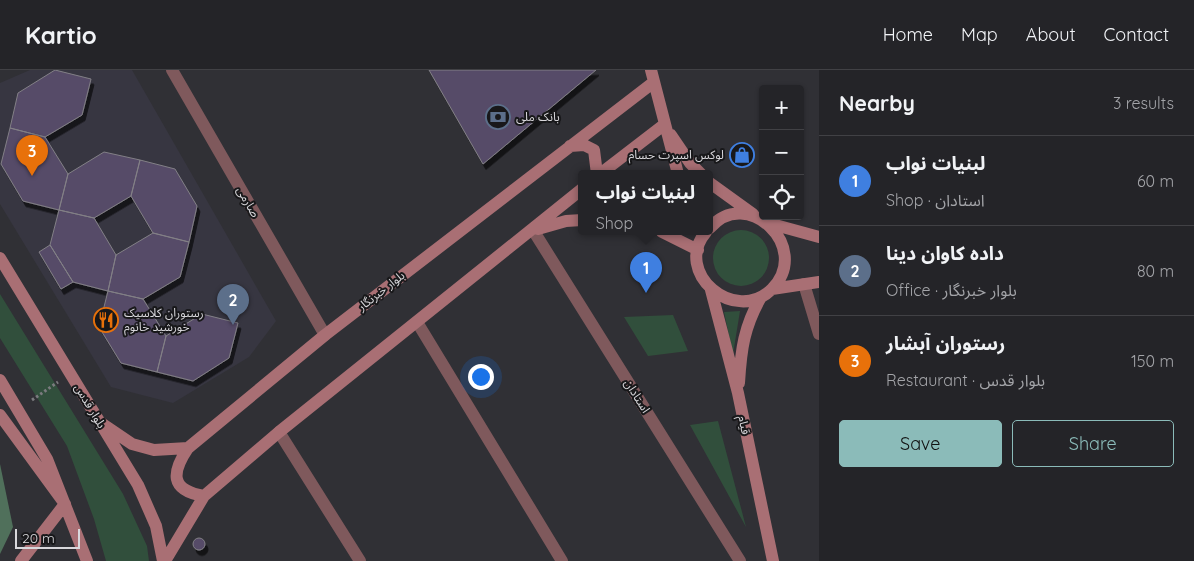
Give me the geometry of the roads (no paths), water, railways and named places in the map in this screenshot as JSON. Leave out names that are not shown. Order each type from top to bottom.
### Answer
[{"type":"street","name":"صارمی","points":[[172,70],[325,335]]},
{"type":"street","name":"بلوار خبرنگار","points":[[188,448],[325,335],[570,146],[653,76]]},
{"type":"street","points":[[653,76],[677,170]]},
{"type":"street","points":[[603,170],[665,124]]},
{"type":"street","points":[[665,124],[696,170]]},
{"type":"street","points":[[570,146],[584,145],[594,150],[597,170]]},
{"type":"street","points":[[713,186],[768,223],[819,237]]},
{"type":"street","points":[[164,561],[204,496],[279,432],[578,192]]},
{"type":"street","points":[[713,226],[725,216],[740,214],[755,216]]},
{"type":"street","points":[[533,230],[566,221],[578,220]]},
{"type":"street","points":[[711,290],[722,298],[748,301],[761,297],[772,289],[780,277],[785,263],[784,248],[778,234],[768,223]]},
{"type":"street","name":"استادان","points":[[533,230],[740,561]]},
{"type":"street","points":[[668,235],[698,250]]},
{"type":"street","points":[[694,235],[698,250]]},
{"type":"street","points":[[698,250],[705,235]]},
{"type":"street","name":"قیام","points":[[698,250],[698,265],[702,278],[711,290],[738,393],[773,561]]},
{"type":"street","name":"بلوار قدس","points":[[0,258],[138,486],[156,526],[164,561]]},
{"type":"street","points":[[772,289],[819,282]]},
{"type":"street","points":[[804,284],[819,334]]},
{"type":"street","points":[[738,393],[741,344],[752,314],[761,297]]},
{"type":"street","points":[[417,322],[562,561]]},
{"type":"street","points":[[0,380],[47,459],[87,561]]},
{"type":"street","points":[[0,416],[65,504]]},
{"type":"street","points":[[100,423],[132,444],[154,450],[188,448]]},
{"type":"street","points":[[279,432],[360,561]]},
{"type":"street","points":[[188,448],[177,464],[176,478],[180,487],[192,494],[204,496]]},
{"type":"street","points":[[21,561],[65,504]]},
{"type":"place","name":"بانک ملی","points":[[498,117]]},
{"type":"place","name":"لوکس اسپرت حسام","points":[[742,155]]},
{"type":"place","name":"رستوران آبشار","points":[[32,176]]},
{"type":"place","name":"لبنیات نواب","points":[[646,293]]},
{"type":"place","name":"رستوران کلاسیک خورشید خانوم","points":[[106,320]]},
{"type":"place","name":"داده کاوان دینا","points":[[233,325]]}]
